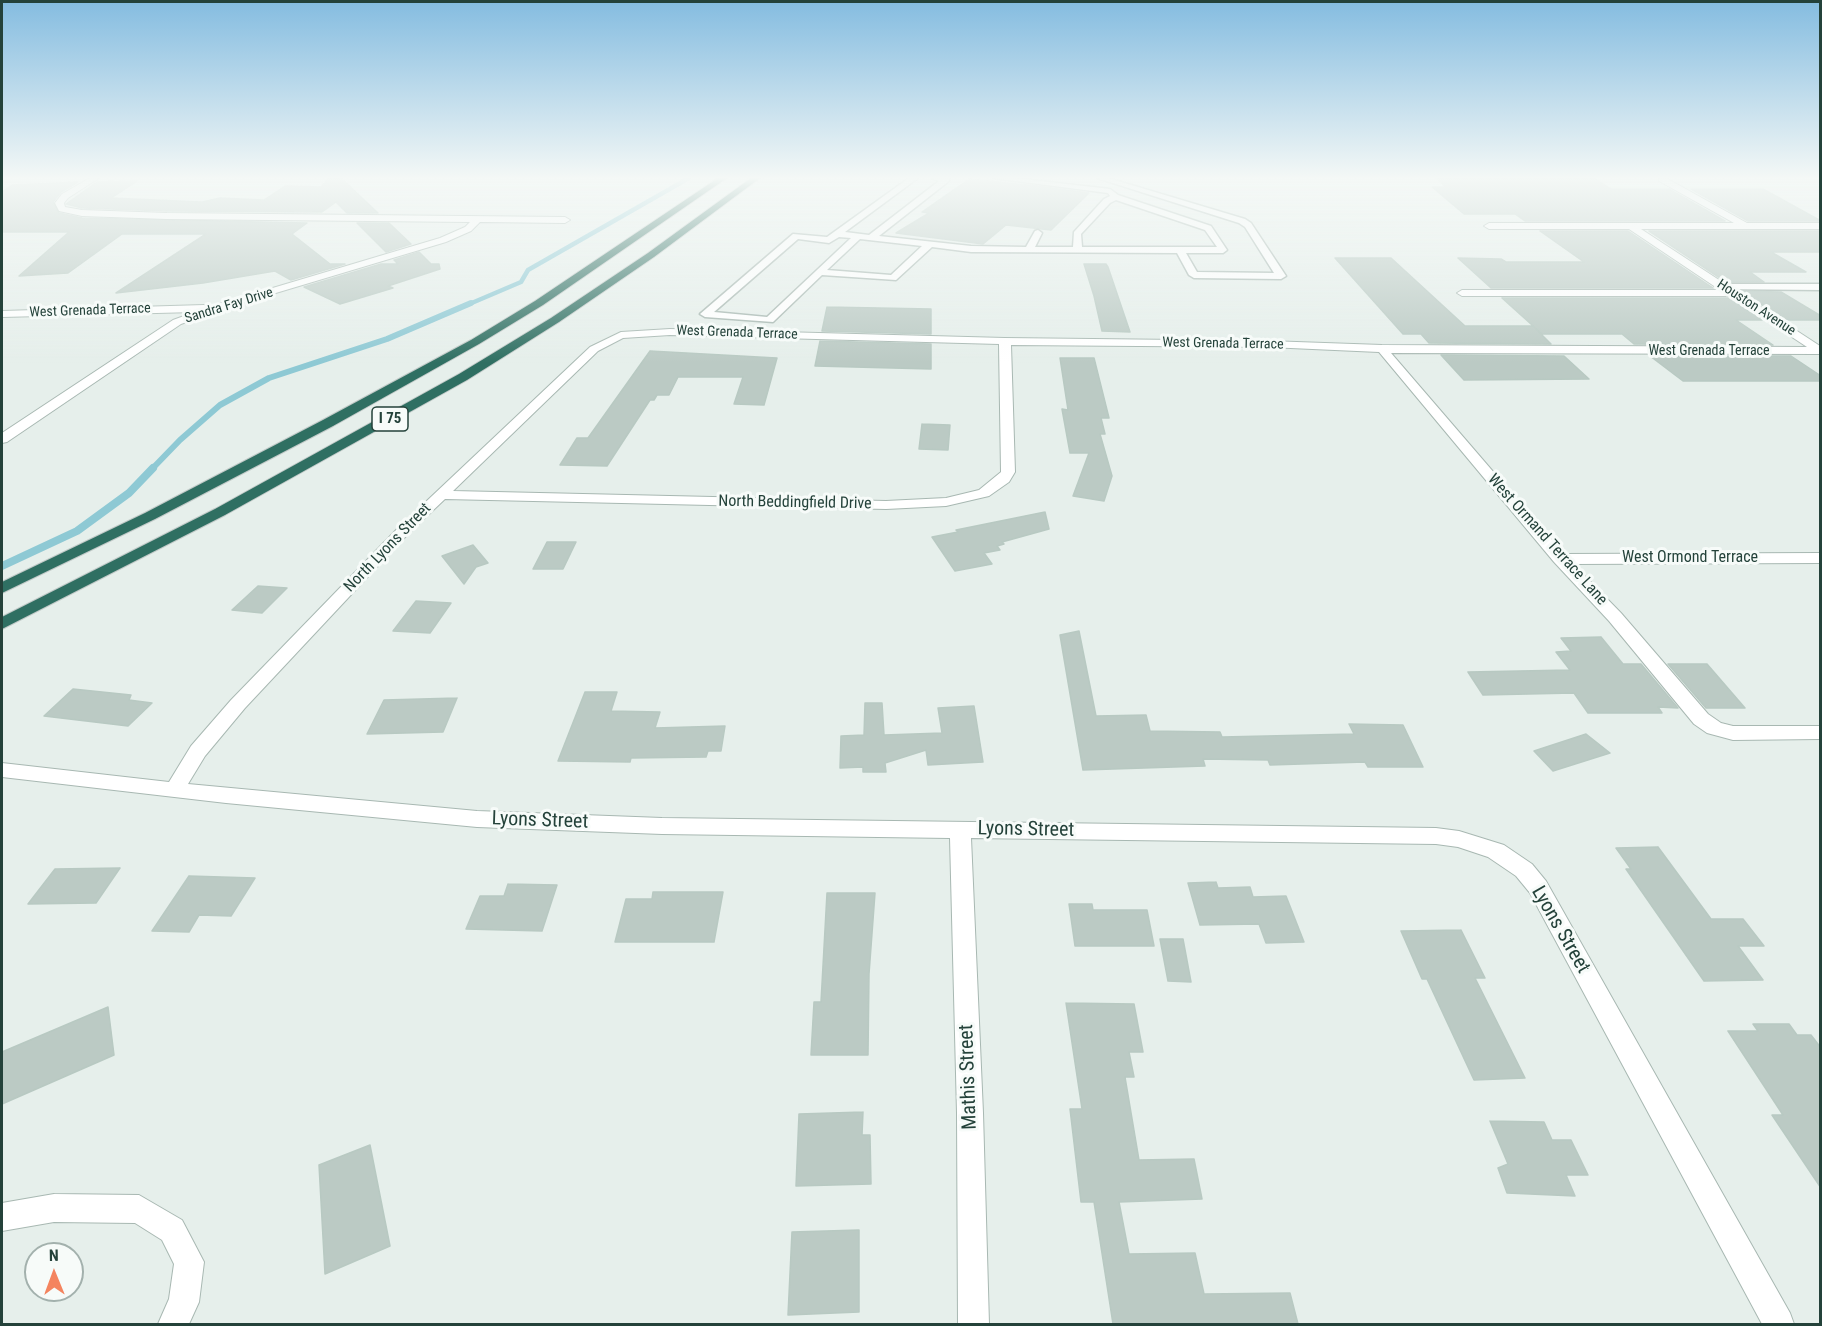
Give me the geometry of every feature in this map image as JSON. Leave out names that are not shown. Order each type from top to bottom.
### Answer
[{"type":"highway","name":"I 75","points":[[2,588],[171,505],[328,423],[475,342],[539,303],[632,240]]},
{"type":"highway","name":"I 75","points":[[2,624],[220,512],[463,377],[555,320],[672,240]]},
{"type":"street","name":"Sandra Fay Drive","points":[[2,439],[177,322],[215,308],[442,240]]},
{"type":"street","name":"Houston Avenue","points":[[1652,240],[1820,351]]},
{"type":"street","points":[[1462,293],[1728,290]]},
{"type":"street","name":"West Grenada Terrace","points":[[2,314],[182,307],[215,308]]},
{"type":"street","name":"West Grenada Terrace","points":[[626,333],[735,333],[1268,344],[1382,349],[1820,351]]},
{"type":"street","name":"North Lyons Street","points":[[175,789],[198,751],[238,704],[440,495],[594,349],[626,333]]},
{"type":"street","name":"North Beddingfield Drive","points":[[440,495],[886,505],[926,504],[984,493],[1004,479],[1008,472],[1005,340]]},
{"type":"street","name":"West Ormand Terrace Lane","points":[[1382,349],[1560,559],[1615,616],[1701,718],[1714,729],[1733,733],[1821,733]]},
{"type":"street","name":"West Ormond Terrace","points":[[1560,559],[1821,558]]},
{"type":"street","name":"Lyons Street","points":[[2,770],[238,797],[477,819],[662,826],[1436,836],[1459,839],[1496,851],[1524,870],[1538,887],[1779,1324]]},
{"type":"street","name":"Mathis Street","points":[[960,829],[970,1101],[973,1324]]},
{"type":"street","points":[[2,1217],[54,1208],[139,1209],[172,1230],[189,1262],[184,1302],[173,1324]]},
{"type":"lane","points":[[791,240],[705,314],[770,320],[854,240]]},
{"type":"lane","points":[[896,240],[971,249],[1224,250],[1217,240]]},
{"type":"lane","points":[[1029,250],[1034,240]]},
{"type":"lane","points":[[1077,240],[1078,250]]},
{"type":"lane","points":[[1180,250],[1194,276],[1281,276],[1258,240]]},
{"type":"lane","points":[[819,272],[893,278],[930,244]]},
{"type":"lane","points":[[1728,290],[1821,287]]},
{"type":"lane","points":[[735,333],[745,319]]},
{"type":"building","points":[[60,240],[114,240],[68,273],[19,276]]},
{"type":"building","points":[[197,240],[299,240],[330,264],[345,264],[291,280],[275,271],[203,283],[116,293]]},
{"type":"building","points":[[374,240],[407,240],[411,244],[386,252]]},
{"type":"building","points":[[950,240],[988,240],[983,244]]},
{"type":"building","points":[[1553,240],[1641,240],[1713,288],[1491,288],[1458,258],[1501,259],[1506,262],[1584,262]]},
{"type":"building","points":[[1662,240],[1821,240],[1821,252],[1771,252],[1806,272],[1750,272],[1764,282],[1726,282]]},
{"type":"building","points":[[419,252],[431,264],[439,264],[440,269],[388,286],[393,288],[340,304],[304,287],[381,264],[398,264],[394,260]]},
{"type":"building","points":[[1335,258],[1391,258],[1465,326],[1533,326],[1551,344],[1429,343],[1421,334],[1403,334]]},
{"type":"building","points":[[1084,264],[1106,264],[1130,332],[1102,331]]},
{"type":"building","points":[[1741,291],[1781,292],[1821,316],[1821,320],[1785,320]]},
{"type":"building","points":[[1502,298],[1729,298],[1762,320],[1736,320],[1773,345],[1634,344],[1622,334],[1542,334]]},
{"type":"building","points":[[827,307],[931,309],[931,334],[822,331]]},
{"type":"building","points":[[820,341],[931,344],[931,369],[815,366]]},
{"type":"building","points":[[650,351],[777,358],[764,405],[734,404],[743,377],[678,377],[669,395],[657,395],[654,400],[650,400],[607,466],[560,465],[577,438],[588,438]]},
{"type":"building","points":[[1441,355],[1564,356],[1589,379],[1464,380]]},
{"type":"building","points":[[1650,356],[1791,356],[1821,376],[1821,381],[1683,381]]},
{"type":"building","points":[[1060,358],[1094,358],[1109,418],[1101,418],[1105,434],[1100,434],[1112,476],[1104,501],[1073,496],[1089,453],[1070,453],[1062,409],[1068,410]]},
{"type":"building","points":[[922,424],[950,425],[948,450],[919,449]]},
{"type":"building","points":[[1045,512],[1049,529],[1002,542],[1004,544],[997,546],[1000,550],[984,553],[992,564],[955,571],[932,537],[958,532],[956,530]]},
{"type":"building","points":[[547,542],[576,542],[563,569],[533,569]]},
{"type":"building","points":[[473,545],[488,563],[476,567],[464,584],[442,556]]},
{"type":"building","points":[[258,586],[287,588],[262,613],[232,610]]},
{"type":"building","points":[[416,601],[451,603],[430,633],[393,631]]},
{"type":"building","points":[[1079,631],[1096,716],[1146,715],[1150,731],[1220,732],[1222,737],[1354,734],[1349,724],[1403,725],[1423,767],[1368,767],[1365,762],[1270,765],[1268,760],[1203,759],[1205,766],[1083,770],[1060,635]]},
{"type":"building","points":[[1601,637],[1623,664],[1641,664],[1678,708],[1658,707],[1662,713],[1588,713],[1574,693],[1483,695],[1468,672],[1570,670],[1556,652],[1571,651],[1561,638]]},
{"type":"building","points":[[1668,664],[1707,664],[1745,708],[1706,708]]},
{"type":"building","points":[[73,689],[131,695],[129,700],[152,703],[128,726],[44,716]]},
{"type":"building","points":[[585,692],[617,692],[611,711],[660,712],[655,728],[725,726],[721,751],[708,751],[706,757],[631,758],[630,762],[558,761]]},
{"type":"building","points":[[457,698],[443,732],[367,734],[384,700]]},
{"type":"building","points":[[865,703],[882,703],[884,735],[942,733],[938,708],[974,706],[983,762],[928,765],[926,750],[885,763],[886,772],[863,772],[863,767],[840,768],[841,736],[864,735]]},
{"type":"building","points":[[1586,734],[1610,753],[1553,771],[1534,751]]},
{"type":"building","points":[[1658,847],[1711,919],[1743,919],[1764,946],[1738,946],[1763,980],[1704,981],[1626,869],[1631,869],[1616,848]]},
{"type":"building","points":[[120,868],[96,903],[28,904],[55,869]]},
{"type":"building","points":[[189,876],[255,878],[231,916],[199,915],[189,932],[152,931]]},
{"type":"building","points":[[1216,882],[1218,888],[1250,887],[1253,897],[1286,896],[1304,942],[1266,943],[1259,924],[1200,925],[1188,883]]},
{"type":"building","points":[[508,884],[557,885],[542,931],[466,929],[480,896],[504,896]]},
{"type":"building","points":[[653,892],[723,892],[714,942],[615,942],[626,899],[652,899]]},
{"type":"building","points":[[827,893],[875,893],[869,974],[868,1055],[811,1055],[814,1002],[821,1002]]},
{"type":"building","points":[[1069,904],[1092,904],[1093,910],[1147,910],[1154,946],[1075,946]]},
{"type":"building","points":[[1461,930],[1485,978],[1475,978],[1525,1078],[1474,1080],[1427,979],[1422,979],[1401,931]]},
{"type":"building","points":[[1160,939],[1183,939],[1191,982],[1168,981]]},
{"type":"building","points":[[1066,1003],[1134,1004],[1143,1052],[1129,1052],[1134,1077],[1125,1077],[1139,1160],[1194,1159],[1202,1199],[1119,1202],[1129,1254],[1195,1253],[1204,1294],[1290,1293],[1298,1324],[1113,1324],[1094,1202],[1081,1202],[1070,1109],[1082,1109]]},
{"type":"building","points":[[108,1007],[114,1055],[2,1104],[2,1052]]},
{"type":"building","points":[[1753,1024],[1789,1024],[1797,1035],[1811,1035],[1821,1048],[1821,1188],[1772,1115],[1783,1115],[1728,1031],[1758,1031]]},
{"type":"building","points":[[863,1112],[862,1135],[870,1135],[871,1184],[796,1186],[799,1114]]},
{"type":"building","points":[[1490,1121],[1544,1122],[1552,1140],[1571,1140],[1588,1175],[1566,1175],[1575,1196],[1507,1193],[1498,1168],[1508,1164]]},
{"type":"building","points":[[370,1145],[390,1246],[325,1274],[319,1165]]},
{"type":"building","points":[[859,1230],[859,1312],[788,1315],[792,1232]]},
{"type":"waterway","points":[[467,305],[521,282],[528,270],[581,240]]},
{"type":"waterway","points":[[151,470],[180,440],[220,405],[269,378],[387,339],[471,303]]},
{"type":"waterway","points":[[2,566],[77,531],[129,493],[153,468]]}]
